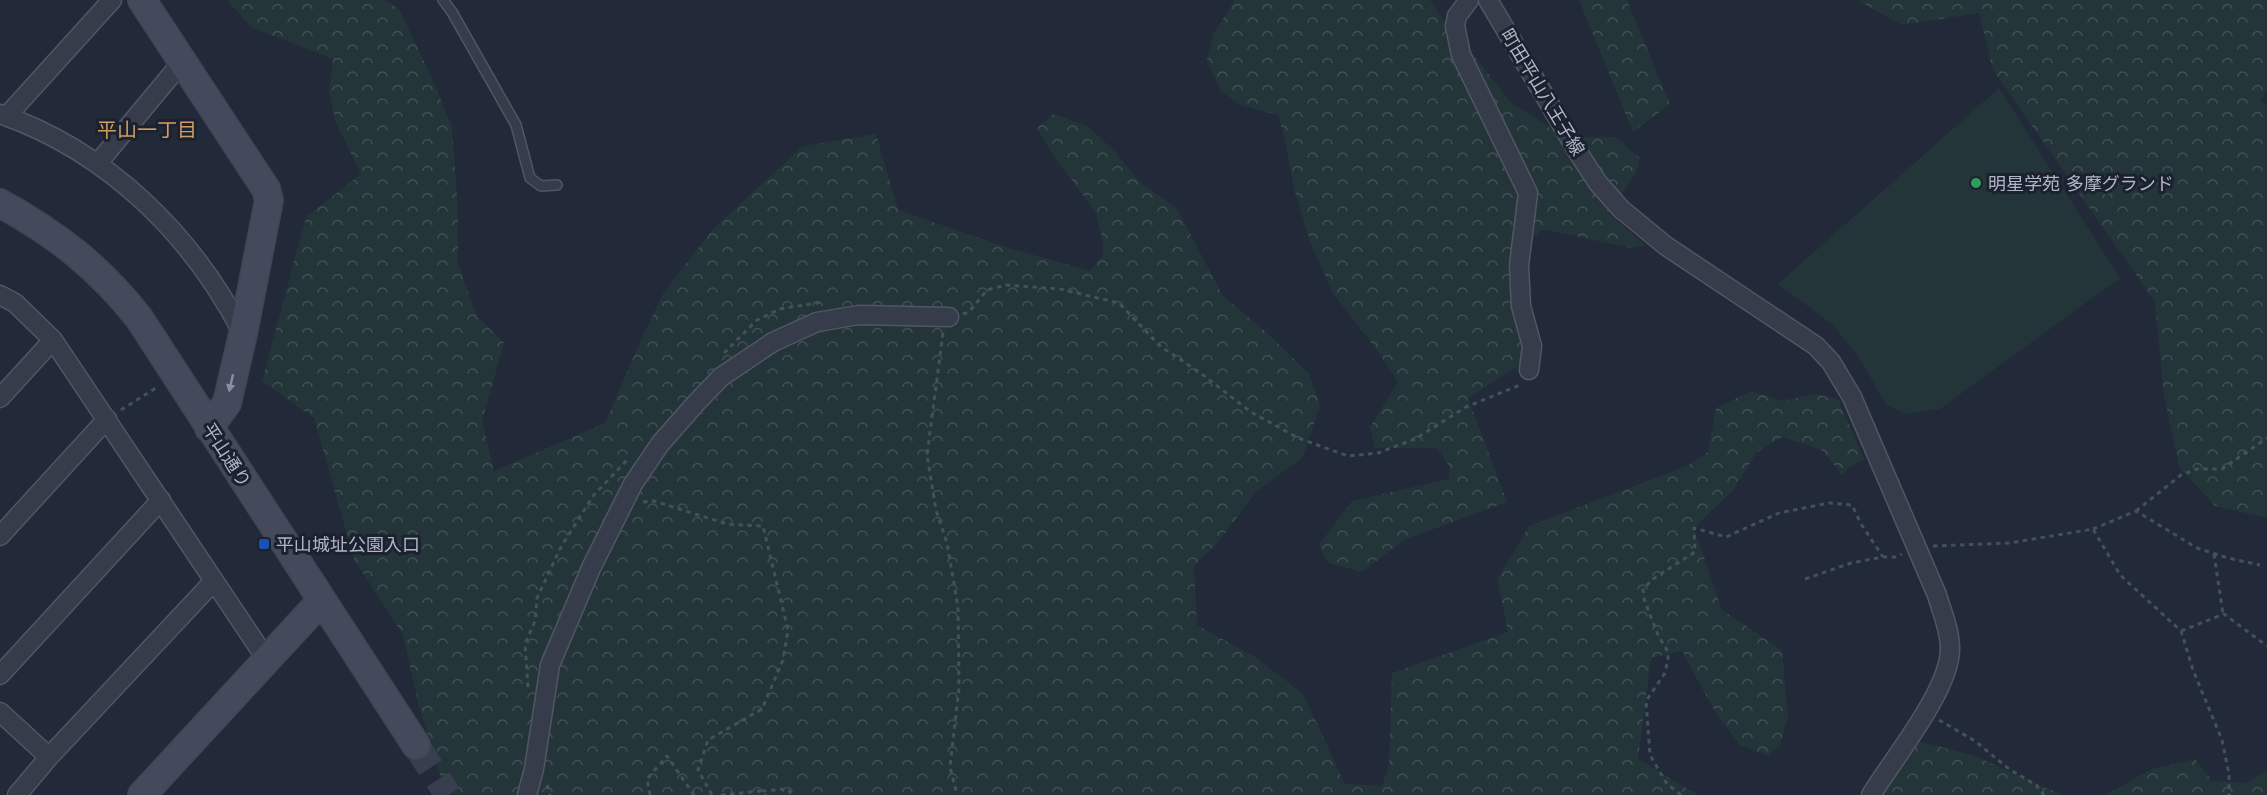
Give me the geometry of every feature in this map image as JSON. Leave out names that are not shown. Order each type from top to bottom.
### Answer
[{"type":"street","points":[[112,0],[4,115],[59,140],[98,163],[132,190],[177,234],[226,301],[243,334]]},
{"type":"street","points":[[142,0],[266,189],[269,200],[227,403],[210,428]]},
{"type":"street","points":[[1469,0],[1457,16],[1455,26],[1461,55],[1528,193],[1519,265],[1521,306],[1532,346],[1529,370]]},
{"type":"street","name":"町田平山八王子線","points":[[1488,0],[1559,122],[1598,183],[1621,209],[1658,240],[1816,346],[1831,362],[1852,397],[1937,595],[1946,622],[1950,651],[1941,685],[1871,795]]},
{"type":"street","points":[[98,163],[182,62]]},
{"type":"street","name":"平山通り","points":[[0,203],[41,226],[72,249],[110,283],[139,318],[416,745]]},
{"type":"street","points":[[0,295],[15,303],[53,340],[267,660]]},
{"type":"street","points":[[527,795],[534,770],[550,665],[591,568],[633,484],[660,444],[697,402],[721,377],[773,342],[817,322],[859,315],[949,317]]},
{"type":"street","points":[[0,398],[53,340]]},
{"type":"street","points":[[0,536],[107,419]]},
{"type":"street","points":[[0,675],[161,500]]},
{"type":"street","points":[[17,795],[214,581]]},
{"type":"street","points":[[142,795],[322,600]]},
{"type":"street","points":[[0,712],[49,758]]},
{"type":"lane","points":[[443,0],[516,125],[530,178],[541,186],[557,185]]},
{"type":"path","points":[[957,795],[950,767],[959,688],[958,607],[947,543],[936,510],[927,456],[944,329],[949,317],[969,312],[987,290],[1006,285],[1060,289],[1119,303],[1160,346],[1199,372],[1251,412],[1298,438],[1348,456],[1378,453],[1415,439],[1466,407],[1519,386],[1529,370]]},
{"type":"path","points":[[721,356],[757,320],[780,309],[825,302]]},
{"type":"path","points":[[107,419],[175,375]]},
{"type":"path","points":[[1805,579],[1851,563],[1883,557],[1897,557],[1916,546],[2010,543],[2093,529],[2136,511],[2181,475],[2197,469],[2222,470],[2267,438]]},
{"type":"path","points":[[529,691],[525,644],[535,621],[537,598],[561,547],[593,496],[630,456]]},
{"type":"path","points":[[623,503],[654,501],[727,524],[763,526],[788,630],[783,660],[762,709],[708,740],[698,770],[712,795]]},
{"type":"path","points":[[1681,795],[1667,784],[1650,755],[1646,701],[1653,687],[1665,673],[1668,652],[1658,635],[1644,599],[1643,589],[1653,579],[1695,552],[1694,528],[1726,537],[1779,513],[1829,503],[1852,505],[1861,524],[1883,557]]},
{"type":"path","points":[[2136,511],[2197,548],[2260,565]]},
{"type":"path","points":[[2093,529],[2120,575],[2181,631],[2193,670],[2222,740],[2229,774],[2229,795]]},
{"type":"path","points":[[2214,554],[2223,614],[2267,646]]},
{"type":"path","points":[[2181,631],[2223,614]]},
{"type":"path","points":[[1925,712],[1975,741],[2009,769],[2036,785],[2044,795]]},
{"type":"path","points":[[650,795],[646,778],[667,756],[694,795]]},
{"type":"path","points":[[721,795],[788,789],[792,795]]},
{"type":"path","points":[[760,791],[766,795]]},
{"type":"green space","points":[[227,0],[385,0],[399,9],[452,127],[458,210],[458,263],[476,315],[504,343],[482,421],[494,471],[605,423],[664,292],[713,229],[803,146],[876,134],[898,210],[1009,248],[1090,271],[1103,254],[1103,241],[1095,211],[1050,151],[1037,127],[1054,114],[1089,127],[1117,154],[1139,181],[1177,209],[1223,296],[1263,329],[1309,374],[1320,405],[1303,457],[1257,491],[1219,541],[1194,566],[1197,625],[1255,657],[1303,694],[1345,784],[1382,786],[1389,765],[1392,673],[1508,632],[1497,580],[1529,526],[1687,466],[1708,452],[1716,408],[1751,391],[1782,401],[1815,394],[1838,399],[1864,459],[1848,468],[1842,475],[1822,450],[1782,437],[1756,453],[1733,490],[1694,528],[1722,610],[1782,650],[1788,717],[1780,745],[1768,756],[1740,745],[1714,710],[1682,651],[1651,658],[1638,759],[1698,795],[448,795],[418,702],[403,635],[354,559],[314,418],[262,381],[306,217],[361,174],[335,121],[329,91],[333,59],[251,27]]},
{"type":"green space","points":[[1235,0],[1430,0],[1443,20],[1511,103],[1548,126],[1561,138],[1615,137],[1640,158],[1637,171],[1609,214],[1645,245],[1631,248],[1543,229],[1507,263],[1524,362],[1468,398],[1507,502],[1404,540],[1362,572],[1328,563],[1319,545],[1352,501],[1449,479],[1449,466],[1437,448],[1375,448],[1370,427],[1398,382],[1333,293],[1311,244],[1294,189],[1278,115],[1240,105],[1220,90],[1207,60],[1213,34]]},
{"type":"green space","points":[[1579,0],[1627,0],[1670,104],[1633,132]]},
{"type":"green space","points":[[1860,0],[2267,0],[2267,90],[2261,100],[2267,105],[2267,518],[2215,506],[2179,467],[2164,395],[2155,302],[1993,70],[1979,13],[1902,25]]},
{"type":"green space","name":"明星学苑 多摩グランド","points":[[1999,88],[2120,278],[1940,409],[1906,414],[1886,405],[1860,359],[1833,325],[1778,284]]},
{"type":"green space","points":[[1911,739],[1975,756],[2062,795],[1881,795]]},
{"type":"green space","points":[[2195,759],[2212,781],[2247,783],[2267,770],[2267,795],[2105,795],[2152,769]]},
{"type":"tunnel","points":[[416,745],[448,795]]},
{"type":"place","name":"明星学苑 多摩グランド","points":[[1976,183]]},
{"type":"place","name":"平山城址公園入口","points":[[264,544]]},
{"type":"district","name":"平山一丁目","points":[[147,130]]}]
